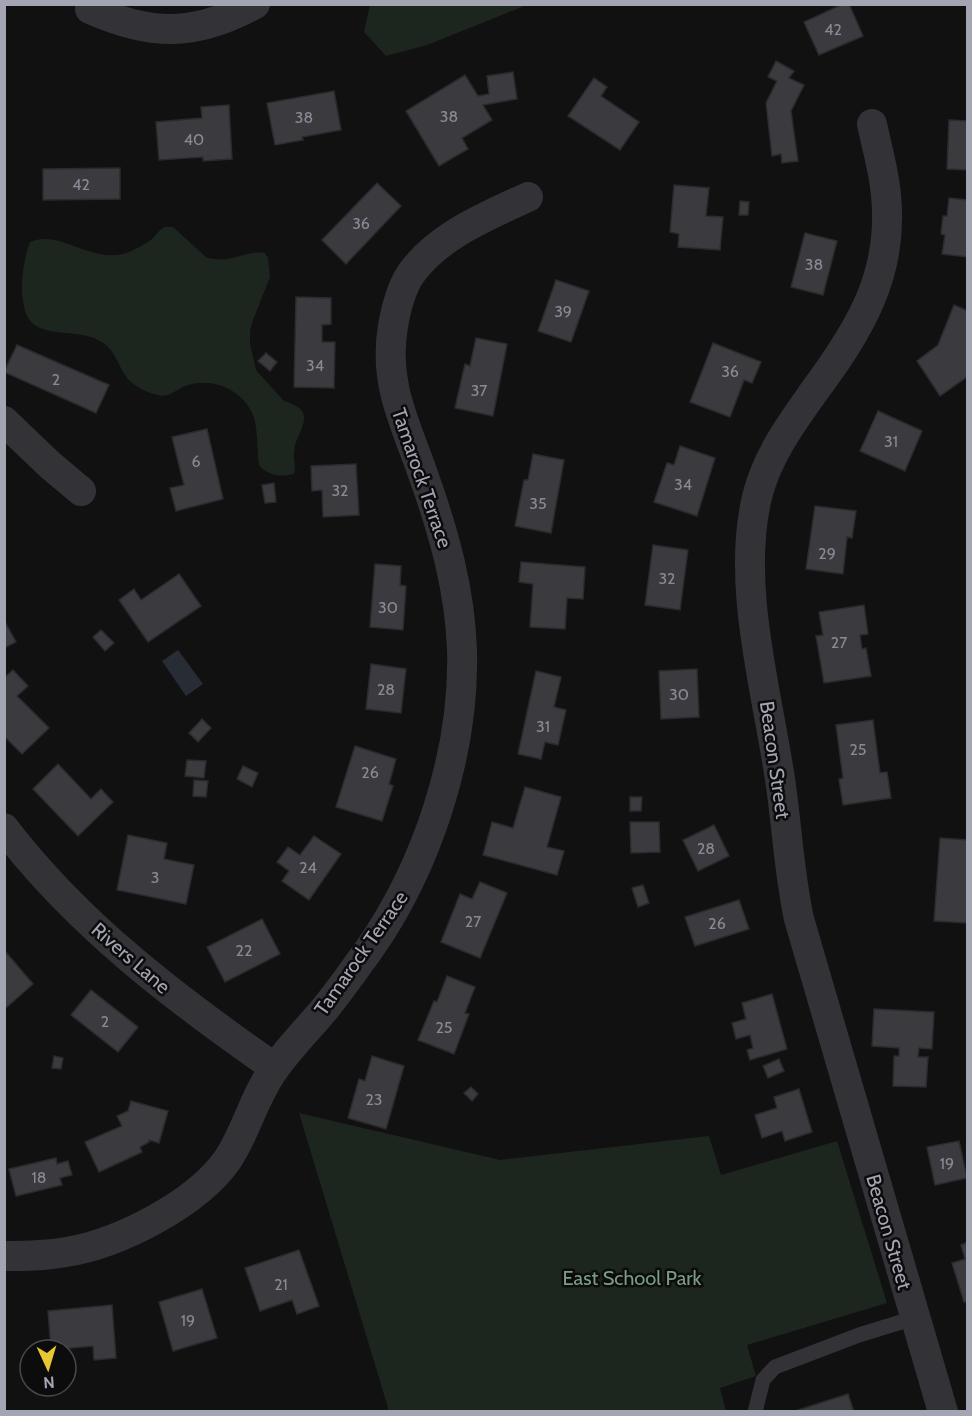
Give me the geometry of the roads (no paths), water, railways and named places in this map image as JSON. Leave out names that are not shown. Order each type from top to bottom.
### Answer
[{"type":"street","points":[[90,9],[138,27],[177,29],[199,27],[223,20],[255,4]]},
{"type":"street","name":"Beacon Street","points":[[872,124],[886,195],[887,228],[881,267],[867,309],[857,330],[776,447],[758,496],[752,530],[750,565],[756,633],[781,782],[789,859],[799,919],[943,1412]]},
{"type":"street","name":"Tamarock Terrace","points":[[4,1256],[35,1256],[68,1252],[99,1244],[128,1233],[199,1190],[226,1162],[247,1123],[259,1093],[275,1068],[327,1006],[369,948],[410,882],[435,814],[454,742],[460,701],[462,650],[455,582],[424,478],[394,393],[391,348],[397,308],[408,278],[431,251],[495,212],[528,197]]},
{"type":"street","points":[[4,421],[81,491]]},
{"type":"street","name":"Rivers Lane","points":[[4,828],[44,877],[116,947],[207,1021],[275,1068]]},
{"type":"lane","points":[[755,1412],[763,1380],[775,1367],[859,1335],[914,1318]]},
{"type":"park label","name":"East School Park","points":[[632,1278]]}]
